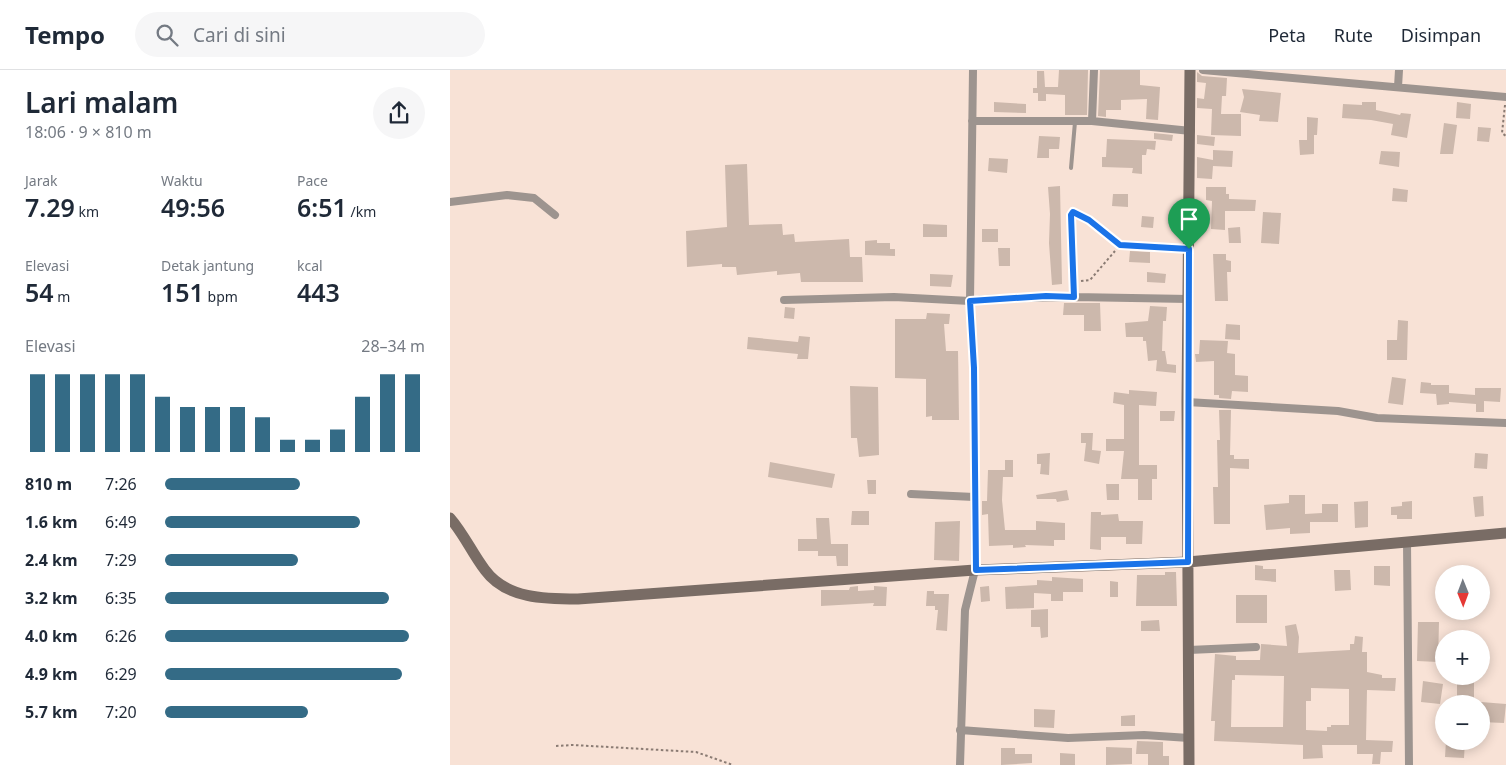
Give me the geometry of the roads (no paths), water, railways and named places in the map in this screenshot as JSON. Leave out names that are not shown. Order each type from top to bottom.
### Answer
[{"type":"street","points":[[960,765],[965,610],[976,570],[974,368],[970,301],[973,70]]},
{"type":"street","points":[[1092,121],[1094,70]]},
{"type":"street","points":[[1189,765],[1187,402],[1191,131],[1190,70]]},
{"type":"street","points":[[1203,70],[1506,96]]},
{"type":"street","points":[[1398,87],[1400,70]]},
{"type":"street","points":[[972,121],[1092,121],[1191,131]]},
{"type":"street","points":[[450,202],[507,195],[534,198],[555,215]]},
{"type":"street","points":[[1074,297],[1072,212],[1089,220],[1120,245],[1189,249]]},
{"type":"street","points":[[784,300],[894,297],[970,301],[1046,296],[1188,299]]},
{"type":"street","points":[[1187,402],[1338,411],[1377,418],[1506,423]]},
{"type":"street","points":[[911,494],[974,496]]},
{"type":"street","points":[[450,518],[486,572],[511,590],[542,599],[578,599],[976,570],[1188,562],[1506,533]]},
{"type":"street","points":[[1407,542],[1409,765]]},
{"type":"street","points":[[1189,650],[1256,647]]},
{"type":"street","points":[[960,730],[1068,738],[1144,735],[1189,738]]},
{"type":"lane","points":[[1070,168],[1075,122]]}]
